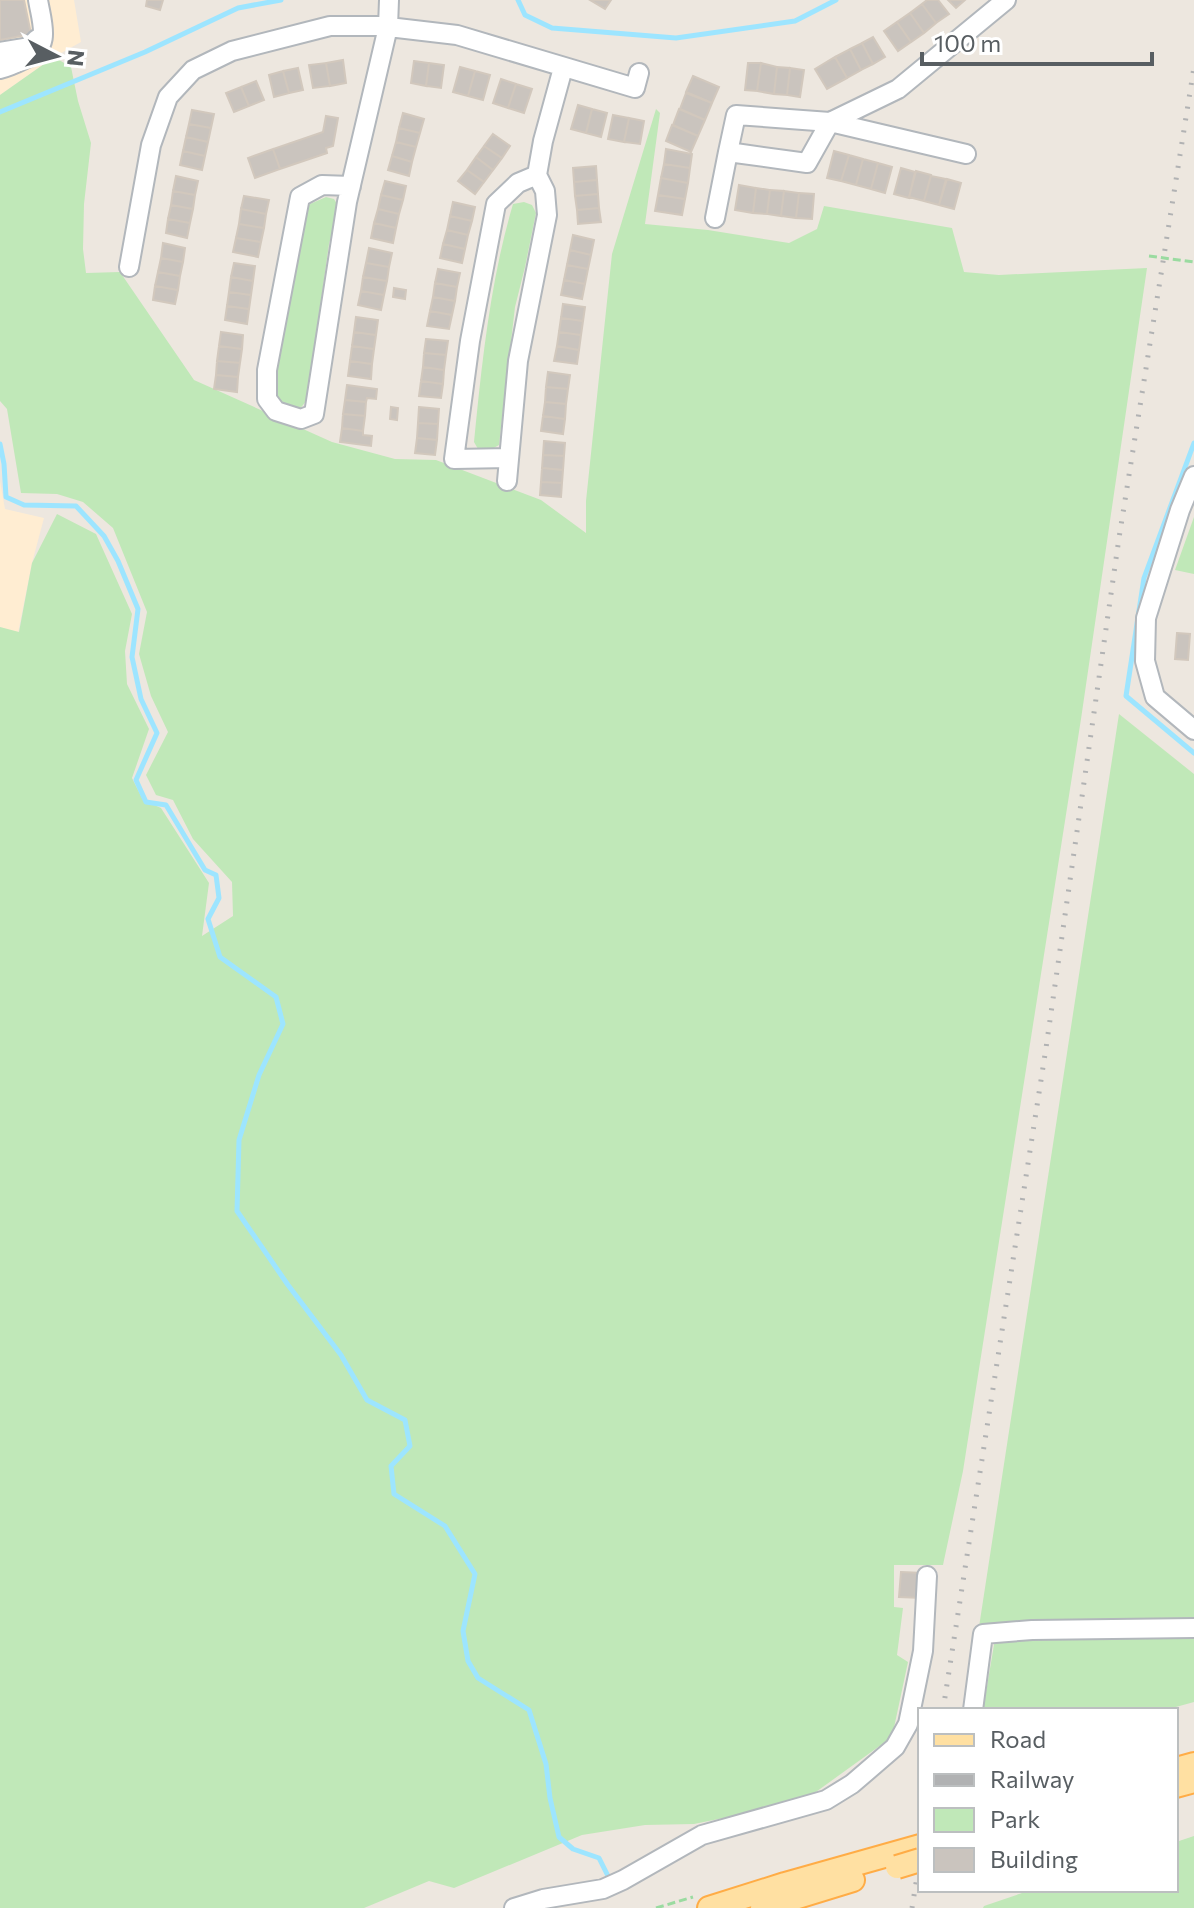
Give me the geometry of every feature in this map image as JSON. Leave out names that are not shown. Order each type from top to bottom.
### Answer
[{"type":"main road","points":[[709,1908],[785,1884],[909,1856]]},
{"type":"main road","points":[[762,1908],[909,1856]]},
{"type":"street","points":[[0,52],[29,47],[37,40],[32,0]]},
{"type":"street","points":[[0,69],[32,56],[41,48],[44,39],[38,0]]},
{"type":"street","points":[[351,186],[322,185],[300,197],[267,370],[267,399],[276,411],[301,419],[314,414],[351,186],[388,27],[389,0]]},
{"type":"street","points":[[728,152],[807,163],[830,122],[898,89],[1006,0]]},
{"type":"street","points":[[129,267],[151,145],[168,97],[193,70],[232,51],[330,26],[388,27],[457,35],[635,88],[639,73]]},
{"type":"street","points":[[507,481],[518,361],[547,215],[545,191],[537,175],[563,68]]},
{"type":"street","points":[[715,218],[736,115],[830,122],[966,154]]},
{"type":"street","points":[[509,458],[454,459],[470,341],[496,204],[518,183],[537,175]]},
{"type":"street","points":[[1194,476],[1146,618],[1145,661],[1155,697],[1194,730]]},
{"type":"street","points":[[514,1908],[543,1899],[603,1889],[702,1835],[826,1800],[852,1784],[895,1747],[908,1724],[923,1651],[927,1576]]},
{"type":"street","points":[[973,1708],[983,1634],[1032,1630],[1194,1628]]},
{"type":"path","points":[[1149,256],[1194,262]]},
{"type":"shaded area","points":[[0,0],[74,0],[81,42],[0,95]]},
{"type":"shaded area","points":[[0,481],[5,509],[44,518],[18,633],[0,627]]},
{"type":"green space","points":[[54,57],[71,67],[91,143],[84,204],[86,273],[120,272],[194,380],[332,442],[395,459],[436,460],[541,500],[586,533],[586,501],[612,254],[656,109],[660,113],[645,224],[789,243],[817,229],[824,206],[952,228],[964,272],[999,275],[1147,268],[1081,719],[963,1471],[943,1565],[894,1565],[894,1607],[903,1608],[897,1655],[908,1662],[892,1737],[802,1802],[694,1824],[645,1825],[582,1835],[454,1888],[429,1881],[364,1908],[0,1908],[0,627],[19,632],[32,563],[57,514],[96,534],[132,614],[125,651],[127,684],[149,729],[132,778],[143,800],[161,808],[209,883],[202,936],[233,916],[232,882],[193,839],[173,800],[156,795],[146,775],[168,732],[151,696],[139,654],[147,612],[113,528],[83,502],[57,494],[21,493],[7,409],[0,401],[0,95]]},
{"type":"green space","points":[[326,197],[334,199],[339,207],[329,244],[307,400],[299,410],[282,407],[274,399],[280,349],[303,212],[310,204]]},
{"type":"green space","points":[[524,202],[532,205],[536,213],[515,307],[499,445],[485,453],[474,442],[488,322],[498,263],[513,204]]},
{"type":"green space","points":[[1194,517],[1194,574],[1175,570]]},
{"type":"green space","points":[[1119,714],[1194,774],[1194,1702],[1172,1708],[983,1708],[997,1627],[979,1627]]},
{"type":"green space","points":[[1194,1836],[1194,1908],[983,1908],[1025,1892],[1178,1892],[1178,1841]]},
{"type":"building","points":[[0,0],[24,0],[31,34],[0,40]]},
{"type":"building","points":[[147,0],[163,0],[160,10],[146,6]]},
{"type":"building","points":[[590,0],[611,0],[605,9]]},
{"type":"building","points":[[927,0],[938,0],[949,14],[936,23],[922,4]]},
{"type":"building","points":[[948,0],[965,0],[956,8]]},
{"type":"building","points":[[922,4],[936,23],[924,33],[910,13]]},
{"type":"building","points":[[910,13],[924,33],[911,42],[897,22]]},
{"type":"building","points":[[897,22],[911,42],[898,51],[884,31]]},
{"type":"building","points":[[873,37],[885,57],[873,64],[862,43]]},
{"type":"building","points":[[862,43],[873,64],[861,70],[850,49]]},
{"type":"building","points":[[850,49],[861,70],[847,78],[835,57]]},
{"type":"building","points":[[835,57],[847,78],[827,89],[815,69]]},
{"type":"building","points":[[343,60],[346,83],[330,86],[326,63]]},
{"type":"building","points":[[414,61],[429,63],[426,86],[411,83]]},
{"type":"building","points":[[326,63],[330,86],[313,88],[309,65]]},
{"type":"building","points":[[429,63],[444,65],[441,88],[426,86]]},
{"type":"building","points":[[748,63],[761,63],[757,91],[745,90]]},
{"type":"building","points":[[761,63],[777,67],[774,94],[757,91]]},
{"type":"building","points":[[460,67],[475,71],[468,96],[453,92]]},
{"type":"building","points":[[777,67],[790,68],[787,95],[774,94]]},
{"type":"building","points":[[298,68],[303,90],[289,93],[283,71]]},
{"type":"building","points":[[790,68],[804,70],[800,97],[787,95]]},
{"type":"building","points":[[283,71],[289,93],[274,97],[269,75]]},
{"type":"building","points":[[475,71],[490,75],[483,100],[468,96]]},
{"type":"building","points":[[693,76],[719,87],[712,103],[686,92]]},
{"type":"building","points":[[501,79],[516,84],[508,108],[493,103]]},
{"type":"building","points":[[256,81],[264,100],[249,106],[241,87]]},
{"type":"building","points":[[516,84],[532,89],[524,113],[508,108]]},
{"type":"building","points":[[241,87],[249,106],[234,112],[226,93]]},
{"type":"building","points":[[686,93],[712,103],[705,120],[680,109]]},
{"type":"building","points":[[578,105],[592,109],[586,133],[571,129]]},
{"type":"building","points":[[592,109],[607,113],[601,137],[586,133]]},
{"type":"building","points":[[679,109],[705,120],[698,136],[673,125]]},
{"type":"building","points":[[192,110],[214,114],[211,128],[189,124]]},
{"type":"building","points":[[403,113],[424,119],[420,133],[399,128]]},
{"type":"building","points":[[613,115],[629,118],[624,142],[608,139]]},
{"type":"building","points":[[326,116],[338,118],[333,146],[326,148],[327,153],[280,169],[273,149],[323,132]]},
{"type":"building","points":[[629,118],[644,121],[640,144],[624,142]]},
{"type":"building","points":[[189,124],[211,128],[208,142],[186,137]]},
{"type":"building","points":[[672,125],[698,136],[691,152],[666,141]]},
{"type":"building","points":[[399,128],[420,133],[416,147],[396,142]]},
{"type":"building","points":[[493,134],[510,146],[502,158],[484,146]]},
{"type":"building","points":[[186,137],[208,142],[205,156],[183,151]]},
{"type":"building","points":[[396,142],[416,147],[412,162],[392,156]]},
{"type":"building","points":[[484,146],[502,158],[493,170],[476,157]]},
{"type":"building","points":[[273,149],[280,169],[255,178],[248,158]]},
{"type":"building","points":[[666,149],[692,154],[690,168],[664,164]]},
{"type":"building","points":[[183,151],[205,156],[202,170],[180,165]]},
{"type":"building","points":[[834,151],[849,155],[841,181],[827,178]]},
{"type":"building","points":[[849,155],[863,159],[856,185],[841,181]]},
{"type":"building","points":[[392,156],[412,162],[409,176],[388,170]]},
{"type":"building","points":[[476,157],[493,170],[484,182],[467,170]]},
{"type":"building","points":[[863,159],[878,163],[871,189],[856,185]]},
{"type":"building","points":[[878,163],[892,167],[885,193],[871,189]]},
{"type":"building","points":[[664,164],[690,168],[688,183],[661,178]]},
{"type":"building","points":[[596,166],[597,180],[574,182],[573,168]]},
{"type":"building","points":[[901,168],[915,172],[909,198],[894,194]]},
{"type":"building","points":[[467,170],[484,182],[475,194],[458,181]]},
{"type":"building","points":[[916,171],[931,175],[924,201],[909,197]]},
{"type":"building","points":[[176,176],[198,181],[195,195],[173,191]]},
{"type":"building","points":[[931,176],[946,179],[939,205],[924,201]]},
{"type":"building","points":[[661,178],[688,183],[685,199],[658,195]]},
{"type":"building","points":[[947,179],[961,183],[954,209],[939,205]]},
{"type":"building","points":[[597,180],[598,194],[575,196],[574,182]]},
{"type":"building","points":[[385,181],[406,186],[403,200],[381,195]]},
{"type":"building","points":[[739,185],[756,188],[753,213],[735,210]]},
{"type":"building","points":[[756,188],[770,190],[767,214],[753,213]]},
{"type":"building","points":[[770,190],[784,191],[781,216],[767,214]]},
{"type":"building","points":[[173,191],[195,195],[193,209],[171,205]]},
{"type":"building","points":[[784,191],[799,193],[796,218],[781,216]]},
{"type":"building","points":[[799,193],[814,194],[812,219],[796,218]]},
{"type":"building","points":[[598,194],[599,208],[577,210],[575,196]]},
{"type":"building","points":[[381,195],[403,200],[399,214],[378,209]]},
{"type":"building","points":[[658,195],[685,199],[682,215],[655,211]]},
{"type":"building","points":[[244,196],[269,200],[266,214],[241,209]]},
{"type":"building","points":[[453,202],[475,207],[472,221],[450,216]]},
{"type":"building","points":[[171,205],[193,209],[190,223],[168,219]]},
{"type":"building","points":[[599,208],[601,222],[578,224],[577,210]]},
{"type":"building","points":[[241,209],[266,214],[264,228],[239,224]]},
{"type":"building","points":[[378,209],[399,214],[396,228],[374,223]]},
{"type":"building","points":[[450,216],[472,221],[468,235],[447,230]]},
{"type":"building","points":[[168,219],[190,223],[187,238],[166,233]]},
{"type":"building","points":[[374,223],[396,228],[393,243],[371,238]]},
{"type":"building","points":[[239,224],[264,228],[261,242],[236,238]]},
{"type":"building","points":[[447,230],[468,235],[465,249],[443,244]]},
{"type":"building","points":[[573,235],[594,240],[591,255],[570,250]]},
{"type":"building","points":[[236,238],[261,242],[258,257],[233,252]]},
{"type":"building","points":[[163,243],[185,248],[183,262],[161,258]]},
{"type":"building","points":[[443,244],[465,249],[462,263],[440,258]]},
{"type":"building","points":[[369,248],[392,253],[389,267],[366,263]]},
{"type":"building","points":[[570,250],[591,255],[588,269],[567,265]]},
{"type":"building","points":[[161,258],[183,262],[180,276],[158,272]]},
{"type":"building","points":[[234,263],[255,266],[253,281],[231,277]]},
{"type":"building","points":[[366,263],[389,267],[387,281],[363,277]]},
{"type":"building","points":[[567,265],[588,269],[585,284],[564,280]]},
{"type":"building","points":[[438,269],[460,273],[457,287],[435,283]]},
{"type":"building","points":[[158,272],[180,276],[178,290],[155,286]]},
{"type":"building","points":[[231,277],[253,281],[251,295],[229,292]]},
{"type":"building","points":[[363,277],[387,281],[384,295],[361,291]]},
{"type":"building","points":[[564,280],[585,284],[582,299],[561,295]]},
{"type":"building","points":[[435,283],[457,287],[455,301],[433,297]]},
{"type":"building","points":[[155,286],[178,290],[175,304],[153,300]]},
{"type":"building","points":[[394,288],[406,290],[405,299],[393,297]]},
{"type":"building","points":[[361,291],[384,295],[381,310],[358,305]]},
{"type":"building","points":[[229,292],[251,295],[249,309],[227,306]]},
{"type":"building","points":[[433,297],[455,301],[452,315],[430,311]]},
{"type":"building","points":[[563,304],[585,307],[583,321],[561,318]]},
{"type":"building","points":[[227,306],[249,309],[247,324],[225,320]]},
{"type":"building","points":[[430,311],[452,315],[449,329],[427,326]]},
{"type":"building","points":[[356,317],[378,320],[376,335],[354,332]]},
{"type":"building","points":[[561,318],[583,321],[581,335],[559,332]]},
{"type":"building","points":[[221,332],[243,335],[242,349],[219,346]]},
{"type":"building","points":[[354,332],[376,335],[374,349],[352,346]]},
{"type":"building","points":[[559,332],[581,335],[579,350],[557,346]]},
{"type":"building","points":[[426,339],[448,341],[446,355],[424,353]]},
{"type":"building","points":[[219,346],[242,349],[240,363],[217,361]]},
{"type":"building","points":[[352,346],[374,349],[372,364],[350,361]]},
{"type":"building","points":[[557,346],[579,350],[577,364],[554,361]]},
{"type":"building","points":[[424,353],[446,355],[444,370],[423,367]]},
{"type":"building","points":[[217,361],[240,363],[238,377],[216,375]]},
{"type":"building","points":[[350,361],[372,364],[371,379],[348,376]]},
{"type":"building","points":[[423,367],[444,370],[443,384],[421,381]]},
{"type":"building","points":[[548,372],[570,375],[568,389],[546,387]]},
{"type":"building","points":[[216,375],[238,377],[237,392],[214,389]]},
{"type":"building","points":[[421,381],[443,384],[441,398],[419,396]]},
{"type":"building","points":[[347,385],[377,389],[376,399],[367,398],[366,402],[345,400]]},
{"type":"building","points":[[546,387],[568,389],[566,404],[545,402]]},
{"type":"building","points":[[345,400],[366,402],[365,416],[343,414]]},
{"type":"building","points":[[545,402],[566,404],[565,419],[543,416]]},
{"type":"building","points":[[391,407],[398,408],[397,420],[390,419]]},
{"type":"building","points":[[419,407],[439,409],[438,424],[418,423]]},
{"type":"building","points":[[343,414],[365,416],[363,431],[342,428]]},
{"type":"building","points":[[543,416],[565,419],[563,434],[541,431]]},
{"type":"building","points":[[418,423],[438,424],[437,440],[417,438]]},
{"type":"building","points":[[342,428],[363,431],[363,435],[372,436],[371,446],[340,442]]},
{"type":"building","points":[[417,438],[437,440],[435,455],[415,453]]},
{"type":"building","points":[[544,441],[565,443],[564,456],[543,455]]},
{"type":"building","points":[[543,455],[564,456],[563,470],[542,468]]},
{"type":"building","points":[[542,468],[563,470],[562,483],[541,482]]},
{"type":"building","points":[[541,482],[562,483],[561,497],[540,495]]},
{"type":"building","points":[[1177,633],[1190,634],[1188,660],[1175,659]]},
{"type":"building","points":[[901,1572],[923,1573],[922,1598],[899,1597]]},
{"type":"waterway","points":[[0,112],[145,52],[238,8],[281,0]]},
{"type":"waterway","points":[[518,0],[525,15],[552,28],[676,38],[795,21],[836,0]]},
{"type":"waterway","points":[[1194,443],[1144,578],[1126,696],[1194,753]]},
{"type":"waterway","points":[[0,444],[6,497],[24,505],[76,506],[104,536],[118,561],[138,609],[132,657],[141,699],[157,733],[136,780],[146,802],[166,805],[205,870],[216,875],[219,898],[208,919],[220,957],[276,997],[283,1024],[259,1075],[239,1140],[237,1211],[341,1355],[367,1400],[405,1420],[410,1446],[391,1466],[394,1494],[445,1526],[475,1574],[463,1631],[468,1661],[478,1678],[529,1710],[546,1764],[559,1837],[573,1849],[599,1858],[609,1878]]},
{"type":"railway","points":[[943,1708],[1046,1048],[1119,538],[1194,67]]},
{"type":"railway","points":[[912,1908],[918,1870]]}]
